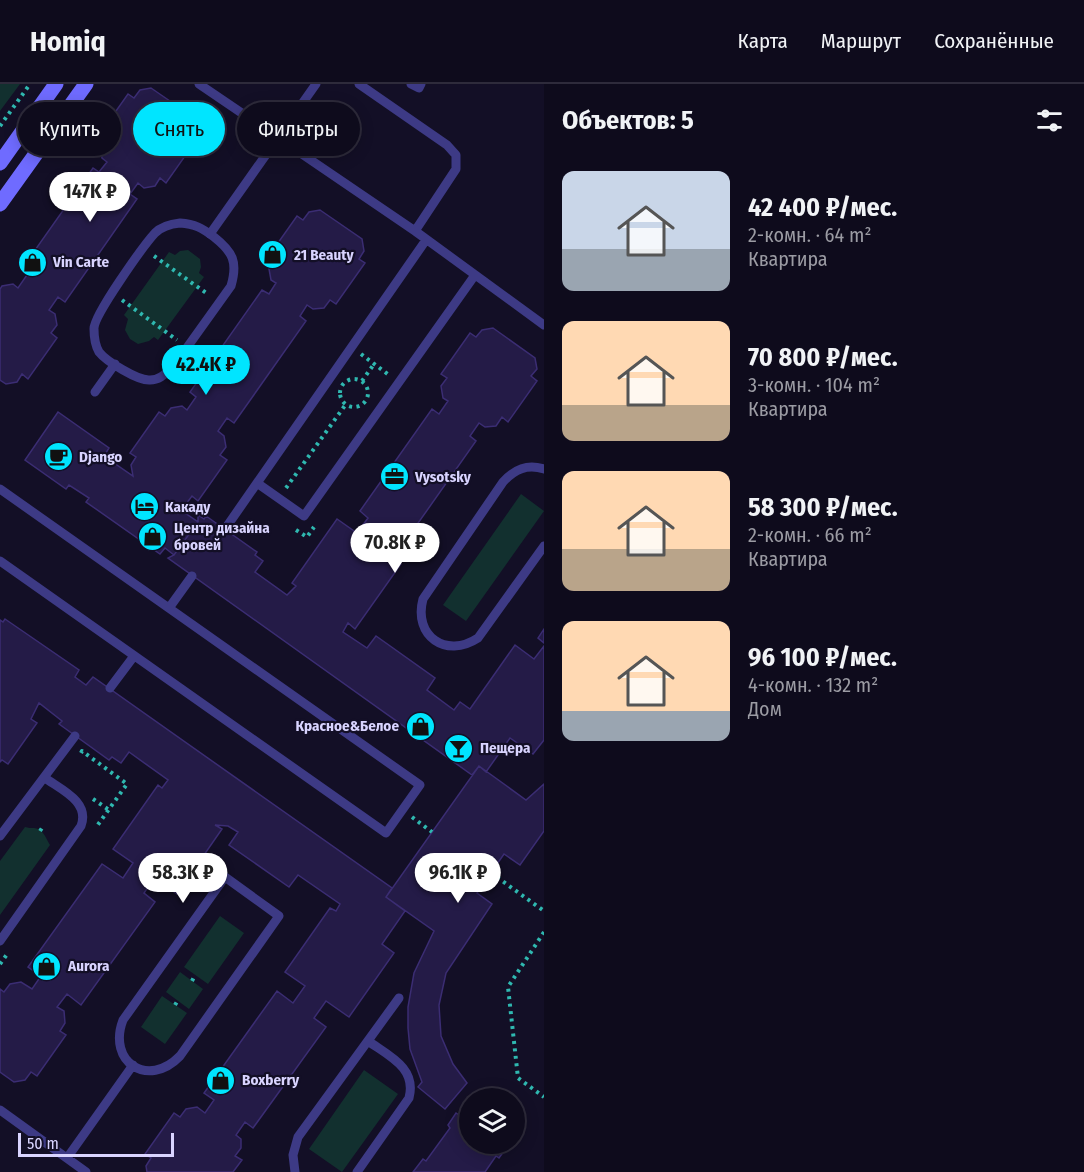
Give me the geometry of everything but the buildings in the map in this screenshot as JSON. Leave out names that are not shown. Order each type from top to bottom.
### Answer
[{"type":"street","points":[[0,163],[56,84]]},
{"type":"street","points":[[0,204],[86,84]]},
{"type":"lane","points":[[200,84],[415,231],[544,325]]},
{"type":"lane","points":[[210,234],[316,84]]},
{"type":"lane","points":[[359,84],[447,144],[456,155],[456,169],[449,182],[415,231]]},
{"type":"lane","points":[[411,84],[419,88],[422,84]]},
{"type":"lane","points":[[180,223],[194,224],[210,234],[227,247],[233,259],[235,273],[231,286],[173,367],[162,377],[149,381],[134,377],[99,352],[94,339],[93,326],[112,293],[156,233],[166,225],[180,223]]},
{"type":"lane","points":[[225,530],[426,240]]},
{"type":"lane","points":[[258,483],[304,516],[475,275]]},
{"type":"lane","points":[[96,392],[115,364]]},
{"type":"lane","points":[[544,469],[527,467],[518,470],[503,482],[423,599],[421,617],[428,634],[443,645],[452,647],[462,646],[478,638],[544,546]]},
{"type":"lane","points":[[0,489],[420,784],[386,833],[0,561]]},
{"type":"lane","points":[[169,608],[192,576]]},
{"type":"lane","points":[[110,688],[134,656]]},
{"type":"lane","points":[[0,837],[75,736]]},
{"type":"lane","points":[[0,941],[81,826],[84,817],[82,808],[76,800],[45,778]]},
{"type":"lane","points":[[225,877],[279,916],[174,1062],[166,1068],[154,1071],[140,1070],[133,1065],[126,1060],[120,1047],[119,1034],[125,1017],[225,877]]},
{"type":"lane","points":[[295,1172],[293,1155],[298,1137],[399,998]]},
{"type":"lane","points":[[357,1172],[409,1098],[412,1088],[405,1069],[368,1041]]},
{"type":"lane","points":[[67,1158],[133,1065]]},
{"type":"lane","points":[[0,1110],[86,1172]]},
{"type":"path","points":[[0,126],[30,84]]},
{"type":"path","points":[[144,249],[219,303]]},
{"type":"path","points":[[112,293],[187,347]]},
{"type":"path","points":[[351,348],[399,382]]},
{"type":"path","points":[[362,381],[374,364]]},
{"type":"path","points":[[350,379],[362,381],[368,392],[364,403],[358,406],[346,404],[341,400],[340,387],[350,379]]},
{"type":"path","points":[[279,498],[346,404]]},
{"type":"path","points":[[75,761],[82,751],[127,784],[109,810],[85,793]]},
{"type":"path","points":[[402,810],[432,832]]},
{"type":"path","points":[[491,873],[544,911]]},
{"type":"path","points":[[544,932],[508,987],[518,1078],[544,1097]]},
{"type":"path","points":[[192,981],[195,975]]},
{"type":"green space","points":[[0,84],[20,84],[0,111]]},
{"type":"green space","points":[[188,250],[200,259],[199,273],[204,277],[158,340],[154,337],[138,344],[130,339],[125,330],[128,319],[124,315],[169,252],[175,255],[180,251]]},
{"type":"green space","points":[[521,494],[544,511],[466,621],[443,605]]},
{"type":"green space","points":[[25,827],[40,830],[50,845],[0,915],[0,861]]},
{"type":"green space","points":[[220,916],[244,933],[208,984],[184,967]]},
{"type":"green space","points":[[180,972],[203,989],[189,1009],[166,992]]},
{"type":"green space","points":[[162,996],[187,1013],[165,1044],[141,1027]]},
{"type":"green space","points":[[364,1070],[398,1094],[342,1172],[309,1149]]},
{"type":"place","name":"21 Beauty","points":[[273,255]]},
{"type":"place","name":"Vin Carte","points":[[32,262]]},
{"type":"place","name":"Django","points":[[58,457]]},
{"type":"place","name":"Vysotsky","points":[[394,477]]},
{"type":"place","name":"Какаду","points":[[144,507]]},
{"type":"place","name":"Центр дизайна бровей","points":[[153,537]]},
{"type":"place","name":"Красное&Белое","points":[[420,726]]},
{"type":"place","name":"Пещера","points":[[459,748]]},
{"type":"place","name":"Aurora","points":[[47,966]]},
{"type":"place","name":"Boxberry","points":[[221,1080]]}]
